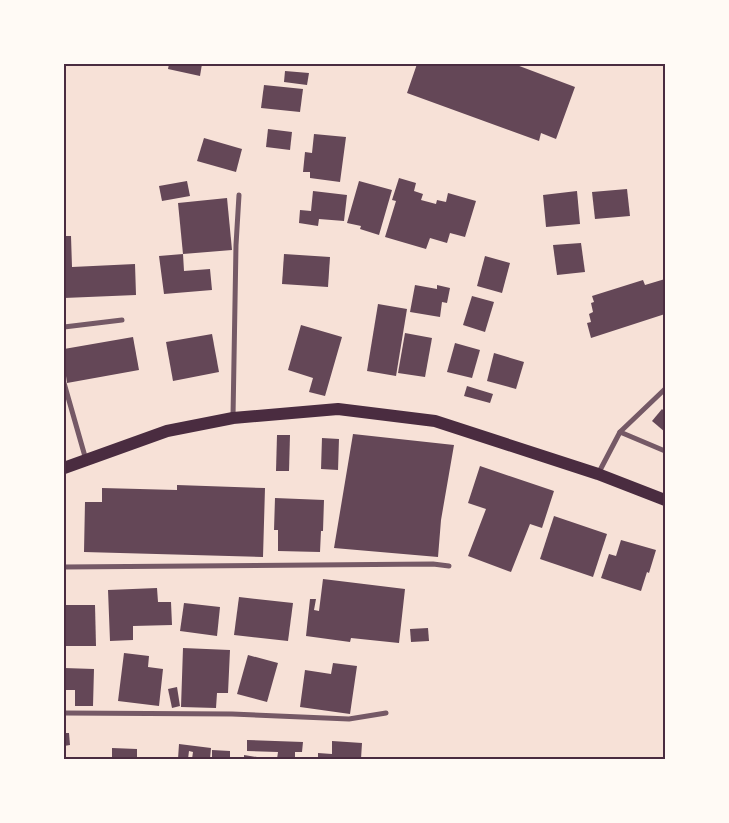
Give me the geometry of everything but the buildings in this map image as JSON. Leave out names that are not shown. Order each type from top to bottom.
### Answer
[{"type":"main road","points":[[64,468],[167,431],[233,418],[338,409],[435,421],[598,474],[665,500]]},
{"type":"street","points":[[233,418],[236,246],[239,195]]},
{"type":"street","points":[[64,327],[122,320]]},
{"type":"street","points":[[64,383],[86,460]]},
{"type":"street","points":[[598,474],[620,432],[665,389]]},
{"type":"street","points":[[620,432],[665,451]]},
{"type":"street","points":[[64,566],[293,564],[432,564],[449,566]]},
{"type":"street","points":[[64,713],[232,714],[349,719],[386,714]]}]
